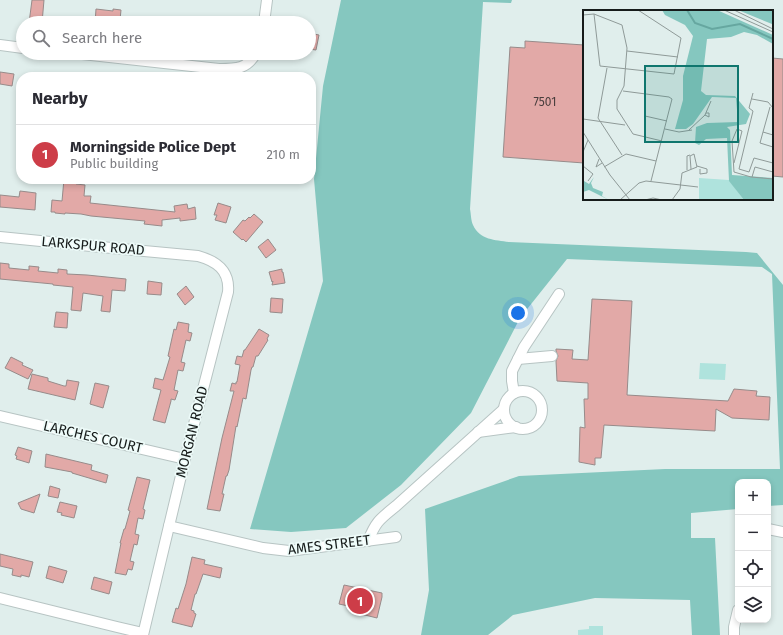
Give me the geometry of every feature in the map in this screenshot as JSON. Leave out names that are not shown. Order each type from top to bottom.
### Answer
[{"type":"street","points":[[265,16],[267,0]]},
{"type":"street","points":[[0,45],[16,47]]},
{"type":"street","points":[[135,60],[220,69],[235,69],[244,67],[250,60]]},
{"type":"street","name":"LARKSPUR ROAD","points":[[0,237],[187,254]]},
{"type":"street","name":"MORGAN ROAD","points":[[143,634],[228,287],[228,280],[221,267],[207,258],[187,254]]},
{"type":"street","points":[[514,393],[512,371],[524,347],[559,294]]},
{"type":"street","points":[[518,359],[552,356]]},
{"type":"street","points":[[521,391],[534,394],[541,403],[542,410],[538,422],[528,428],[522,429],[510,424],[507,420],[504,409],[505,402],[510,396],[521,391]]},
{"type":"street","points":[[368,541],[373,527],[380,519],[504,409]]},
{"type":"street","name":"LARCHES COURT","points":[[0,416],[185,459]]},
{"type":"street","points":[[478,432],[516,427]]},
{"type":"street","name":"AMES STREET","points":[[169,526],[263,548],[289,551],[396,537]]},
{"type":"street","points":[[771,528],[783,532]]},
{"type":"street","points":[[0,598],[143,634]]},
{"type":"street","points":[[734,635],[735,623]]},
{"type":"shaded area","points":[[341,0],[512,0],[511,3],[483,2],[470,209],[471,219],[476,230],[480,234],[493,240],[509,242],[757,253],[783,285],[783,505],[771,506],[771,479],[735,479],[735,509],[691,513],[691,538],[715,538],[720,635],[692,635],[690,600],[595,598],[513,615],[488,635],[421,635],[429,590],[425,509],[519,476],[665,469],[780,469],[772,274],[762,267],[567,259],[520,318],[471,413],[401,485],[346,528],[291,532],[250,529],[323,281],[314,184],[316,184],[316,158],[323,86]]},
{"type":"shaded area","points":[[700,363],[726,364],[725,380],[699,379]]},
{"type":"shaded area","points":[[589,626],[603,626],[603,635],[578,635],[578,630],[589,629]]},
{"type":"building","points":[[32,0],[44,0],[43,16],[30,16]]},
{"type":"building","points":[[96,9],[113,11],[113,9],[121,10],[120,16],[96,16]]},
{"type":"building","points":[[316,34],[319,35],[316,50]]},
{"type":"building","points":[[525,41],[583,45],[583,163],[503,157],[510,47],[525,48]]},
{"type":"building","points":[[773,58],[783,59],[783,177],[773,176]]},
{"type":"building","points":[[0,72],[14,74],[12,86],[0,84]]},
{"type":"building","points":[[64,184],[85,185],[84,196],[91,196],[90,203],[175,212],[174,206],[187,204],[188,209],[195,207],[196,219],[180,221],[180,218],[162,220],[162,226],[144,224],[145,221],[51,212],[52,200],[62,201]]},
{"type":"building","points":[[20,191],[36,193],[35,210],[0,207],[0,195],[19,197]]},
{"type":"building","points":[[218,203],[231,207],[226,223],[215,220],[217,215],[214,215]]},
{"type":"building","points":[[254,214],[263,222],[246,242],[233,232],[243,220],[245,221]]},
{"type":"building","points":[[268,239],[276,250],[266,258],[258,247]]},
{"type":"building","points":[[0,263],[9,264],[9,268],[29,270],[29,266],[39,267],[38,271],[58,273],[58,269],[67,270],[67,274],[126,279],[125,291],[112,290],[110,312],[101,311],[103,296],[83,293],[81,311],[71,310],[73,287],[0,279]]},
{"type":"building","points":[[282,269],[285,283],[272,285],[273,281],[272,282],[269,272]]},
{"type":"building","points":[[148,281],[162,283],[161,295],[147,294]]},
{"type":"building","points":[[186,286],[194,297],[185,305],[177,294]]},
{"type":"building","points":[[271,298],[283,299],[282,313],[270,312]]},
{"type":"building","points":[[592,299],[632,301],[627,395],[728,401],[734,389],[757,391],[756,396],[770,397],[769,420],[732,418],[716,409],[715,431],[604,425],[601,458],[595,458],[595,465],[579,462],[580,427],[585,428],[584,399],[588,399],[588,383],[557,381],[556,361],[558,356],[556,349],[573,350],[572,359],[588,360]]},
{"type":"building","points":[[56,312],[68,313],[67,328],[54,327]]},
{"type":"building","points":[[178,322],[189,324],[188,332],[192,333],[190,341],[186,340],[181,362],[185,363],[183,371],[178,370],[174,390],[178,391],[175,400],[171,399],[165,423],[153,420],[161,390],[153,388],[155,378],[163,380],[170,357],[168,356],[174,329],[176,330]]},
{"type":"building","points":[[259,329],[269,335],[268,340],[258,356],[256,356],[251,370],[246,399],[243,398],[237,427],[236,426],[229,470],[222,494],[224,494],[220,511],[207,509],[222,438],[234,391],[230,391],[232,383],[236,384],[237,382],[240,365],[235,364],[237,356],[242,357],[244,350]]},
{"type":"building","points":[[11,357],[23,363],[22,365],[33,370],[28,379],[5,368]]},
{"type":"building","points":[[32,374],[48,378],[48,381],[64,386],[66,386],[67,380],[79,382],[75,400],[28,389]]},
{"type":"building","points":[[95,383],[109,386],[103,408],[90,404]]},
{"type":"building","points":[[18,447],[32,451],[29,463],[16,459],[17,456],[15,455]]},
{"type":"building","points":[[46,454],[92,465],[91,470],[108,475],[106,483],[72,472],[45,467]]},
{"type":"building","points":[[137,477],[150,480],[143,509],[145,510],[143,519],[138,518],[135,534],[139,535],[137,545],[134,544],[130,561],[134,562],[132,570],[128,569],[126,575],[115,573],[120,543],[130,511],[128,510]]},
{"type":"building","points":[[50,486],[60,489],[58,498],[48,496]]},
{"type":"building","points":[[40,494],[34,513],[21,509],[18,503]]},
{"type":"building","points":[[60,502],[77,506],[74,518],[61,515],[62,513],[57,512]]},
{"type":"building","points":[[0,554],[33,562],[29,577],[12,575],[13,569],[0,566]]},
{"type":"building","points":[[192,557],[205,560],[204,564],[222,568],[220,578],[203,574],[195,594],[191,610],[196,614],[192,627],[172,622],[186,584]]},
{"type":"building","points":[[49,566],[67,571],[63,583],[46,578]]},
{"type":"building","points":[[94,577],[112,582],[109,594],[91,589]]},
{"type":"building","points":[[344,585],[382,593],[377,618],[361,614],[362,609],[339,604]]},
{"type":"place","name":"Morningside Police Dept","points":[[360,601]]}]
